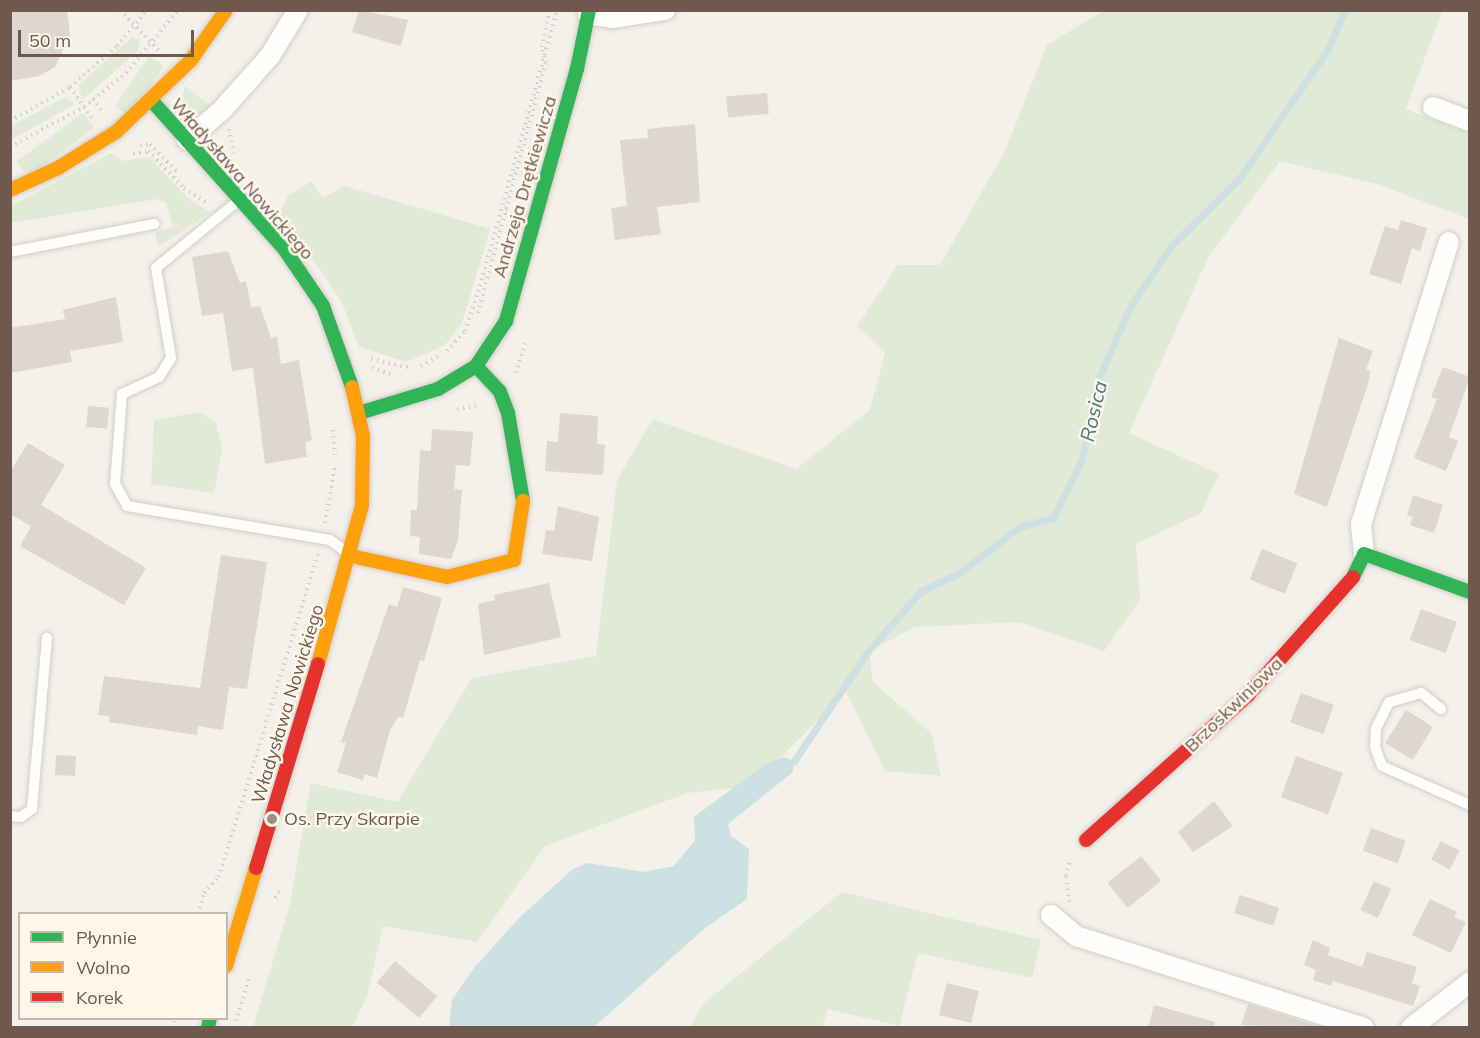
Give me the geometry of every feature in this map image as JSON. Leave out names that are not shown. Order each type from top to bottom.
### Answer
[{"type":"street","points":[[10,190],[111,135],[152,101],[191,60],[226,10]]},
{"type":"street","points":[[187,140],[222,110],[270,56],[298,10]]},
{"type":"street","points":[[589,12],[612,18],[665,10]]},
{"type":"street","name":"Andrzeja Drętkiewicza","points":[[476,366],[506,321],[589,12]]},
{"type":"street","name":"Władysława Nowickiego","points":[[152,101],[285,250],[310,287],[344,358],[359,413],[363,484],[351,556],[228,959]]},
{"type":"street","points":[[1433,106],[1470,121]]},
{"type":"street","points":[[1449,242],[1361,524],[1364,554],[1470,592]]},
{"type":"street","points":[[351,556],[447,577],[514,560],[524,516],[515,438],[500,392],[476,366],[438,389],[359,413]]},
{"type":"street","name":"Brzoskwiniowa","points":[[1086,840],[1248,695],[1354,576],[1364,554]]},
{"type":"street","points":[[1051,915],[1076,936],[1364,1028]]},
{"type":"street","points":[[1411,1028],[1470,982]]},
{"type":"lane","points":[[239,200],[156,268],[171,358],[159,377],[122,394],[115,484],[127,506],[326,540],[351,556]]},
{"type":"lane","points":[[10,252],[154,224]]},
{"type":"lane","points":[[10,816],[21,817],[32,809],[47,638]]},
{"type":"lane","points":[[1441,709],[1421,693],[1389,702],[1376,729],[1375,747],[1382,766],[1470,805]]},
{"type":"path","points":[[10,121],[70,87],[117,46],[147,10]]},
{"type":"path","points":[[10,147],[84,107],[139,61],[178,10]]},
{"type":"path","points":[[507,209],[546,63],[549,10]]},
{"type":"path","points":[[344,358],[359,354],[408,369],[448,351],[465,331],[557,10]]},
{"type":"path","points":[[70,87],[84,107],[111,135],[130,146],[150,144],[224,213]]},
{"type":"path","points":[[93,99],[122,154],[148,151],[184,188],[224,213]]},
{"type":"path","points":[[199,912],[204,893],[219,877],[326,540],[335,464],[333,421]]},
{"type":"path","points":[[225,880],[326,540],[341,432]]},
{"type":"path","points":[[1076,936],[1066,876],[1070,860],[1086,840]]},
{"type":"green space","points":[[1103,11],[1442,11],[1406,109],[1469,134],[1469,219],[1377,184],[1280,161],[1208,258],[1129,433],[1219,474],[1201,513],[1136,544],[1140,600],[1104,651],[1019,622],[915,627],[869,651],[873,682],[931,733],[941,776],[885,771],[846,692],[752,786],[687,793],[545,846],[477,942],[383,926],[367,996],[352,1027],[253,1028],[290,903],[311,783],[397,802],[472,678],[596,656],[617,480],[653,419],[796,469],[870,410],[885,352],[857,326],[898,265],[940,265],[1005,151],[1047,45]]},
{"type":"green space","points":[[133,36],[140,42],[138,51],[82,100],[79,85]]},
{"type":"green space","points":[[149,56],[164,66],[130,117],[115,107]]},
{"type":"green space","points":[[185,86],[214,109],[189,117],[180,105]]},
{"type":"green space","points":[[65,97],[75,104],[11,140],[11,126]]},
{"type":"green space","points":[[83,113],[94,128],[28,177],[17,161]]},
{"type":"green space","points":[[111,153],[122,161],[149,157],[190,200],[211,212],[158,247],[155,232],[173,227],[166,203],[157,199],[11,223],[11,206]]},
{"type":"green space","points":[[312,181],[322,198],[345,186],[490,229],[462,323],[445,345],[407,362],[359,347],[343,305],[322,272],[281,225],[280,211],[288,196]]},
{"type":"green space","points":[[200,412],[216,422],[222,451],[214,493],[151,484],[154,420]]},
{"type":"green space","points":[[842,892],[1041,940],[1032,978],[918,953],[899,1026],[828,1009],[822,1027],[690,1027],[704,1003]]},
{"type":"shaded area","points":[[784,757],[794,761],[793,772],[728,824],[730,835],[749,849],[747,899],[705,928],[594,1027],[449,1027],[452,1000],[474,968],[520,917],[573,869],[587,863],[644,872],[674,866],[695,840],[694,817],[764,765]]},
{"type":"building","points":[[10,10],[67,10],[70,35],[55,67],[39,76],[10,81]]},
{"type":"building","points":[[359,10],[408,20],[401,46],[352,32]]},
{"type":"building","points":[[767,93],[769,114],[728,117],[726,97]]},
{"type":"building","points":[[695,124],[700,202],[657,207],[661,234],[615,240],[611,208],[627,206],[620,140],[648,138],[647,129]]},
{"type":"building","points":[[1401,220],[1427,228],[1420,251],[1412,248],[1401,284],[1369,274],[1385,226],[1398,230]]},
{"type":"building","points":[[228,251],[240,283],[246,281],[251,307],[260,306],[271,338],[277,337],[281,364],[299,360],[312,440],[305,442],[307,457],[265,464],[253,368],[232,371],[223,313],[202,316],[192,257]]},
{"type":"building","points":[[116,297],[123,342],[70,351],[72,362],[10,373],[10,328],[65,319],[63,310]]},
{"type":"building","points":[[1339,338],[1373,351],[1366,370],[1370,371],[1368,384],[1327,507],[1294,494]]},
{"type":"building","points":[[1443,367],[1470,377],[1449,437],[1458,441],[1446,471],[1414,458],[1437,399],[1431,397]]},
{"type":"building","points":[[88,406],[109,408],[107,429],[86,427]]},
{"type":"building","points":[[560,413],[598,416],[597,444],[605,445],[603,475],[545,471],[547,441],[558,442]]},
{"type":"building","points":[[432,429],[473,432],[470,466],[456,465],[454,489],[462,490],[458,540],[451,559],[419,554],[420,537],[410,536],[411,510],[417,510],[420,450],[431,451]]},
{"type":"building","points":[[28,443],[65,465],[41,505],[146,568],[124,605],[20,546],[31,526],[10,514],[10,472]]},
{"type":"building","points":[[1413,495],[1443,505],[1434,533],[1410,525],[1413,517],[1407,516]]},
{"type":"building","points":[[558,506],[599,517],[592,561],[542,554],[546,530],[554,531]]},
{"type":"building","points":[[1262,549],[1297,563],[1285,594],[1250,580]]},
{"type":"building","points":[[221,555],[267,562],[247,689],[229,687],[223,730],[198,726],[197,735],[109,722],[109,716],[98,715],[104,676],[200,688]]},
{"type":"building","points":[[549,583],[561,637],[484,655],[478,604],[495,600],[494,595]]},
{"type":"building","points":[[403,587],[442,598],[424,661],[420,660],[403,718],[398,717],[390,730],[377,778],[364,774],[363,780],[337,772],[346,743],[341,742],[389,604],[397,607]]},
{"type":"building","points":[[1421,609],[1457,622],[1445,653],[1410,640]]},
{"type":"building","points":[[1301,693],[1334,705],[1323,734],[1290,722]]},
{"type":"building","points":[[1406,710],[1433,727],[1412,760],[1385,743]]},
{"type":"building","points":[[56,755],[76,756],[75,776],[55,775]]},
{"type":"building","points":[[1296,756],[1343,773],[1328,814],[1281,797]]},
{"type":"building","points":[[1214,801],[1233,826],[1193,852],[1178,832]]},
{"type":"building","points":[[1371,828],[1406,841],[1398,863],[1363,851]]},
{"type":"building","points":[[1441,841],[1460,851],[1450,869],[1431,860]]},
{"type":"building","points":[[1141,856],[1161,881],[1128,908],[1108,883]]},
{"type":"building","points":[[1374,881],[1391,889],[1378,918],[1360,910]]},
{"type":"building","points":[[1240,895],[1279,908],[1273,926],[1234,913]]},
{"type":"building","points":[[1430,899],[1457,912],[1454,917],[1466,922],[1451,953],[1412,935]]},
{"type":"building","points":[[1313,940],[1330,948],[1328,955],[1362,967],[1367,952],[1417,967],[1412,983],[1420,986],[1413,1006],[1333,981],[1331,986],[1313,980],[1316,970],[1304,965]]},
{"type":"building","points":[[395,961],[437,996],[419,1018],[377,982]]},
{"type":"building","points":[[947,983],[979,991],[971,1023],[939,1015]]},
{"type":"building","points":[[1248,1004],[1318,1026],[1318,1028],[1241,1025]]},
{"type":"building","points":[[1154,1005],[1215,1022],[1214,1028],[1148,1028]]},
{"type":"waterway","name":"Rosica","points":[[794,761],[869,650],[921,591],[961,572],[1019,527],[1053,518],[1082,459],[1098,380],[1131,305],[1171,246],[1239,179],[1328,49],[1345,10]]},
{"type":"traffic: fast","points":[[476,366],[506,321],[577,69],[589,10]]},
{"type":"traffic: fast","points":[[152,101],[285,250],[323,306],[352,387]]},
{"type":"traffic: fast","points":[[359,413],[438,389],[476,366],[500,392],[508,413],[523,501]]},
{"type":"traffic: fast","points":[[1353,577],[1364,554],[1470,592]]},
{"type":"traffic: fast","points":[[208,1028],[210,1020]]},
{"type":"traffic: slow","points":[[10,190],[58,168],[116,132],[191,60],[226,10]]},
{"type":"traffic: slow","points":[[318,664],[362,505],[363,436],[352,387]]},
{"type":"traffic: slow","points":[[351,556],[447,577],[514,560],[523,501]]},
{"type":"traffic: slow","points":[[228,959],[256,868]]},
{"type":"traffic: jam","points":[[1086,840],[1248,695],[1353,577]]},
{"type":"traffic: jam","points":[[256,868],[318,664]]},
{"type":"place","name":"Os. Przy Skarpie","points":[[272,819]]}]
